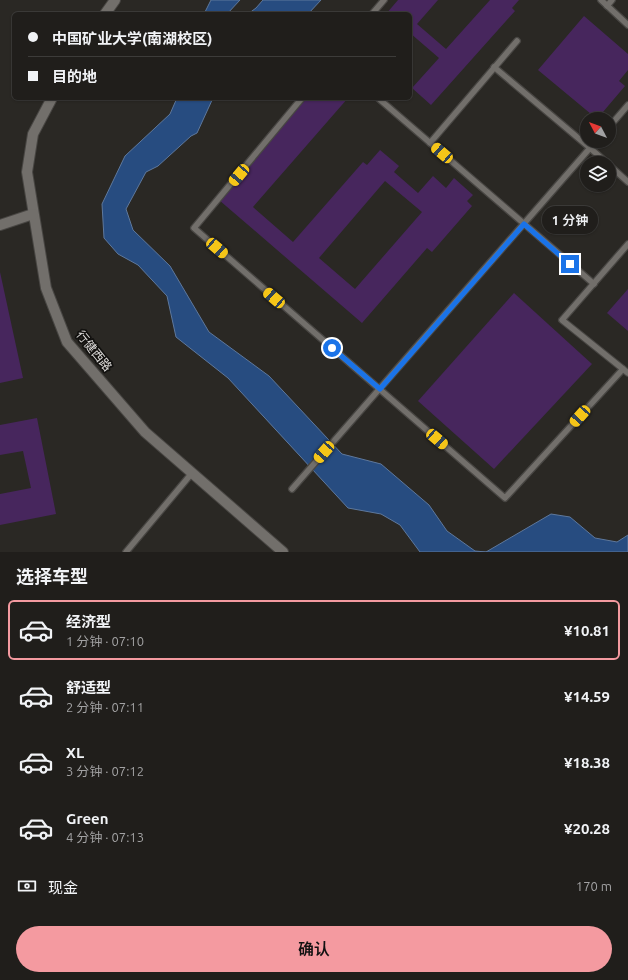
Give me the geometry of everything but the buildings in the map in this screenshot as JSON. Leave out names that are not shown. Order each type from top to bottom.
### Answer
[{"type":"street","points":[[106,12],[115,0]]},
{"type":"street","name":"行健西路","points":[[51,100],[33,134],[27,172],[46,288],[67,342],[145,432],[283,552]]},
{"type":"street","points":[[0,225],[33,214]]},
{"type":"lane","points":[[374,12],[384,0]]},
{"type":"lane","points":[[601,0],[628,25]]},
{"type":"lane","points":[[607,6],[612,0]]},
{"type":"lane","points":[[430,143],[517,41]]},
{"type":"lane","points":[[494,67],[580,140]]},
{"type":"lane","points":[[300,100],[194,228],[505,498],[626,371],[562,320],[628,244]]},
{"type":"lane","points":[[380,100],[594,284]]},
{"type":"lane","points":[[616,119],[628,105]]},
{"type":"lane","points":[[292,489],[590,148],[599,156]]},
{"type":"lane","points":[[616,171],[628,182]]},
{"type":"lane","points":[[126,552],[192,473]]},
{"type":"water","points":[[211,0],[240,0],[229,12],[205,12]]},
{"type":"water","points":[[263,0],[321,0],[310,12],[251,12]]},
{"type":"water","points":[[176,100],[212,100],[197,133],[191,136],[158,166],[146,172],[126,209],[133,230],[170,266],[209,332],[269,376],[342,454],[381,464],[429,505],[447,531],[475,551],[486,552],[420,552],[400,525],[381,514],[348,508],[228,378],[176,337],[167,296],[138,265],[118,254],[104,238],[102,204],[125,156],[170,114]]},
{"type":"water","points":[[551,514],[570,517],[595,538],[617,542],[628,535],[628,552],[486,552]]},
{"type":"route","points":[[332,348],[380,389],[524,224],[570,264]]}]
